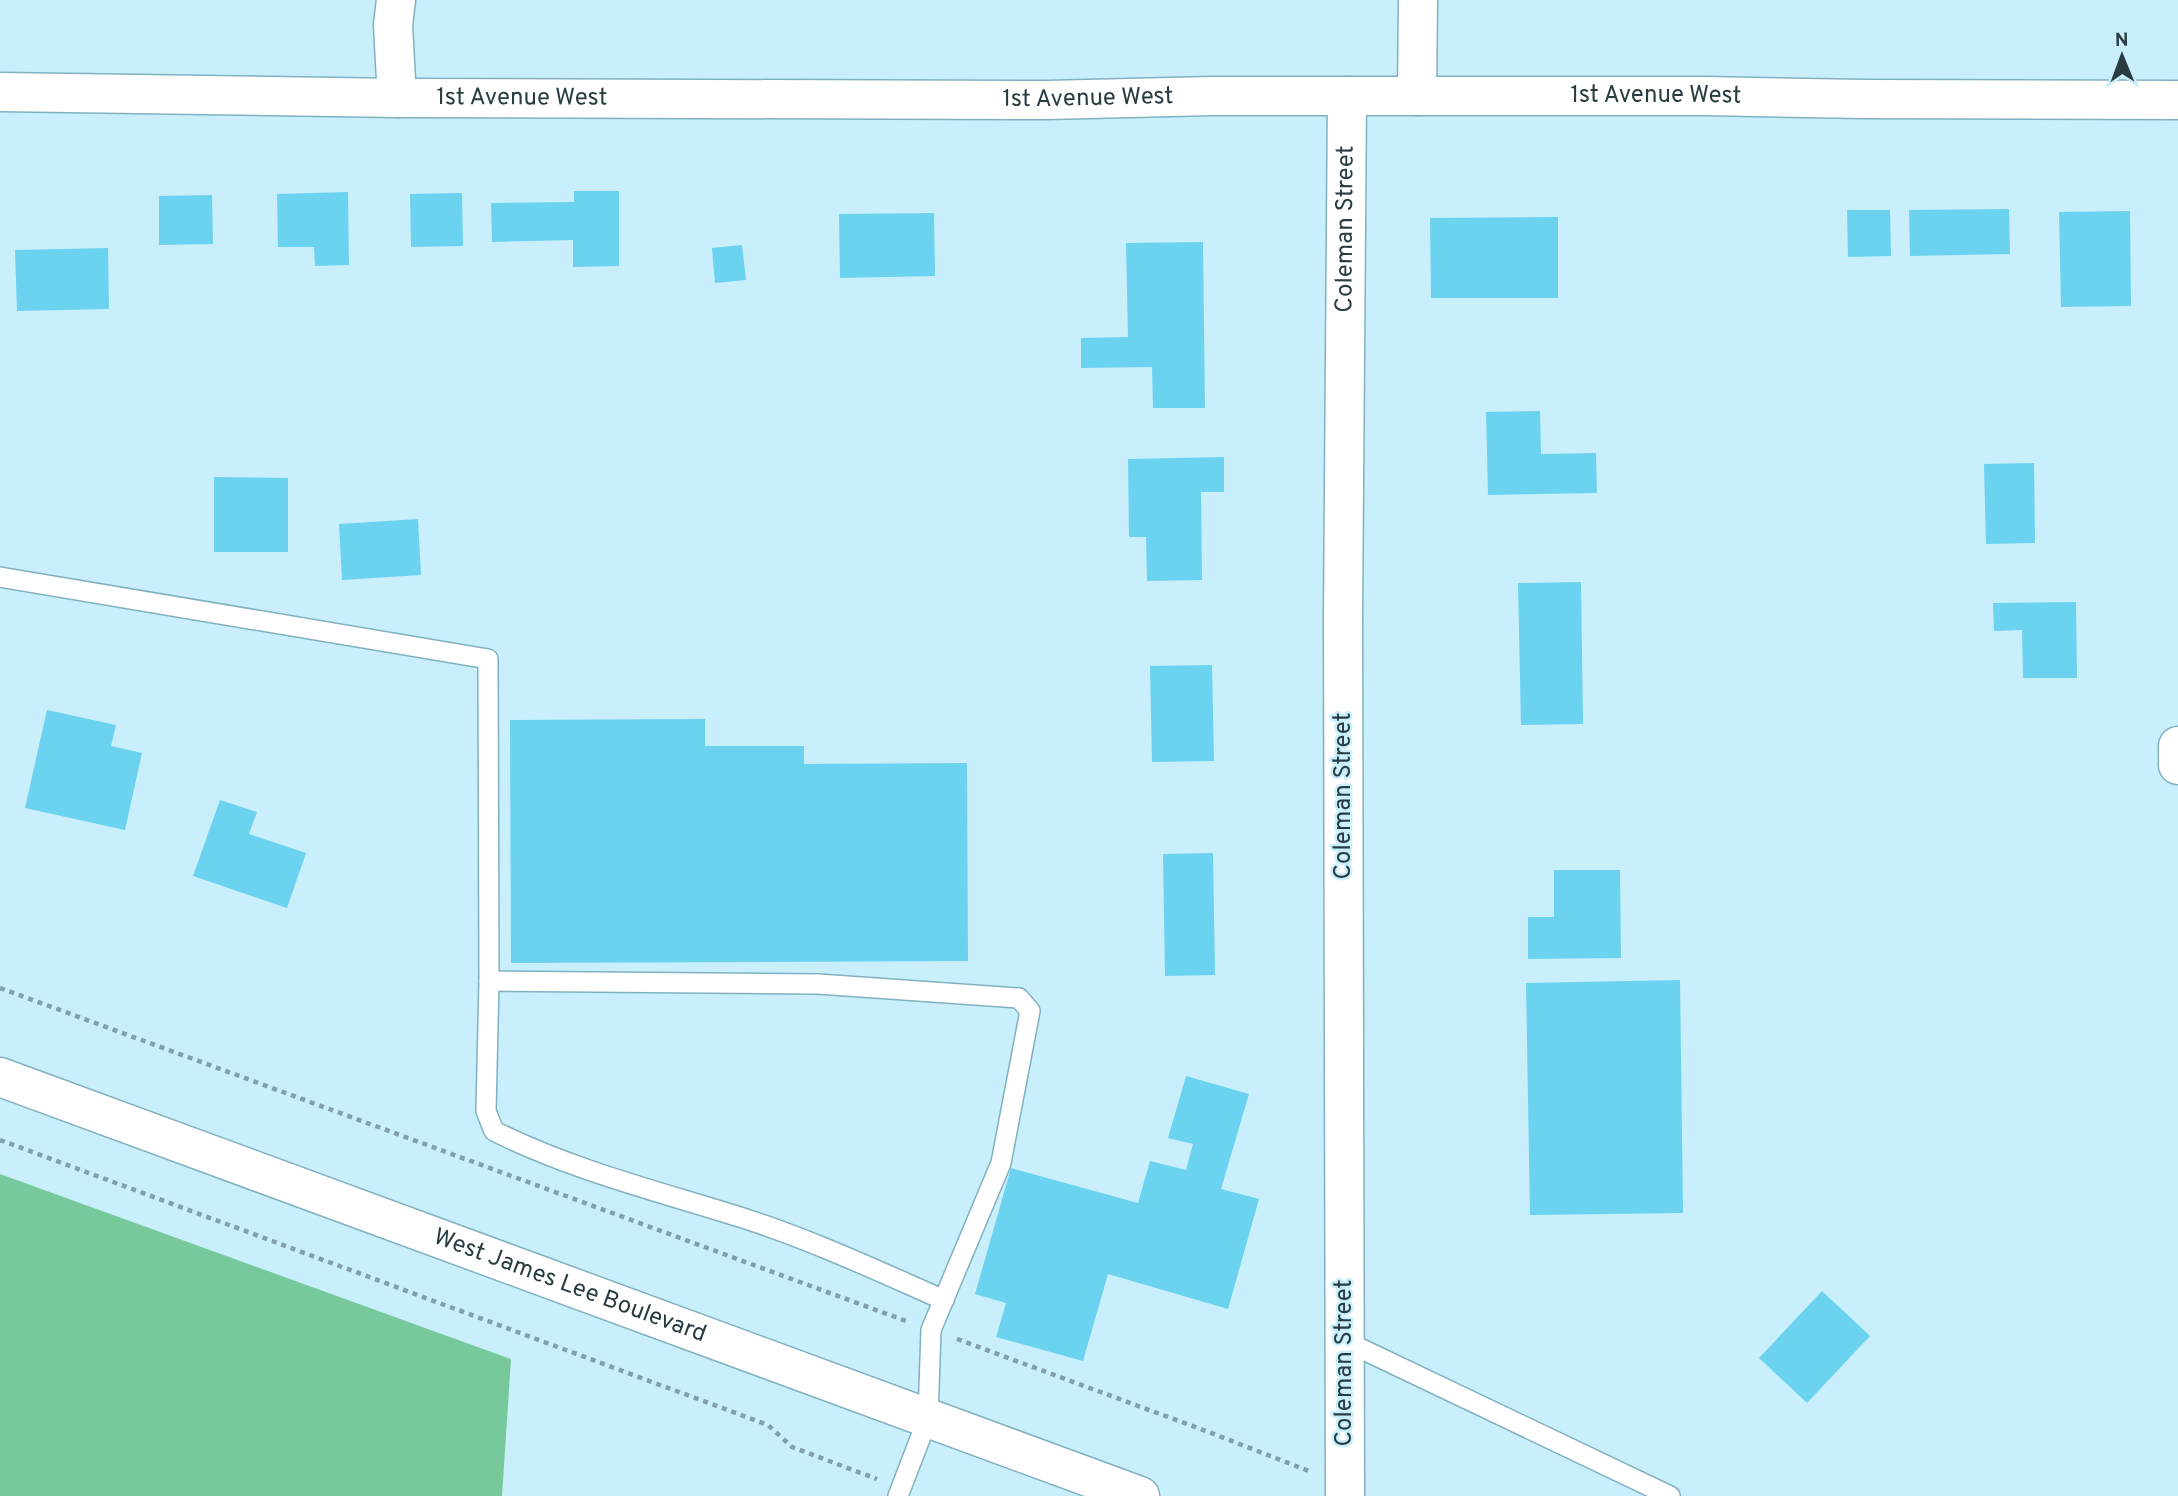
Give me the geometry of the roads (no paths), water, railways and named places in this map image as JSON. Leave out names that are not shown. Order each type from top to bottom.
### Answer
[{"type":"street","points":[[396,0],[393,25],[397,97]]},
{"type":"street","points":[[1417,96],[1418,0]]},
{"type":"street","name":"1st Avenue West","points":[[0,92],[1047,100],[1212,96],[2178,100]]},
{"type":"street","name":"Coleman Street","points":[[1330,1486],[1345,1341],[1343,616],[1347,96]]},
{"type":"street","points":[[2178,746],[2178,765]]},
{"type":"street","name":"West James Lee Boulevard","points":[[0,1077],[928,1418],[1084,1486],[1140,1496]]},
{"type":"lane","points":[[0,577],[488,659],[489,981],[486,1111],[494,1131],[580,1168],[749,1220],[841,1255],[944,1300]]},
{"type":"lane","points":[[489,981],[818,984],[1019,998],[1030,1011],[1001,1163],[931,1330],[928,1418],[898,1492]]},
{"type":"lane","points":[[1345,1341],[1670,1496]]}]
